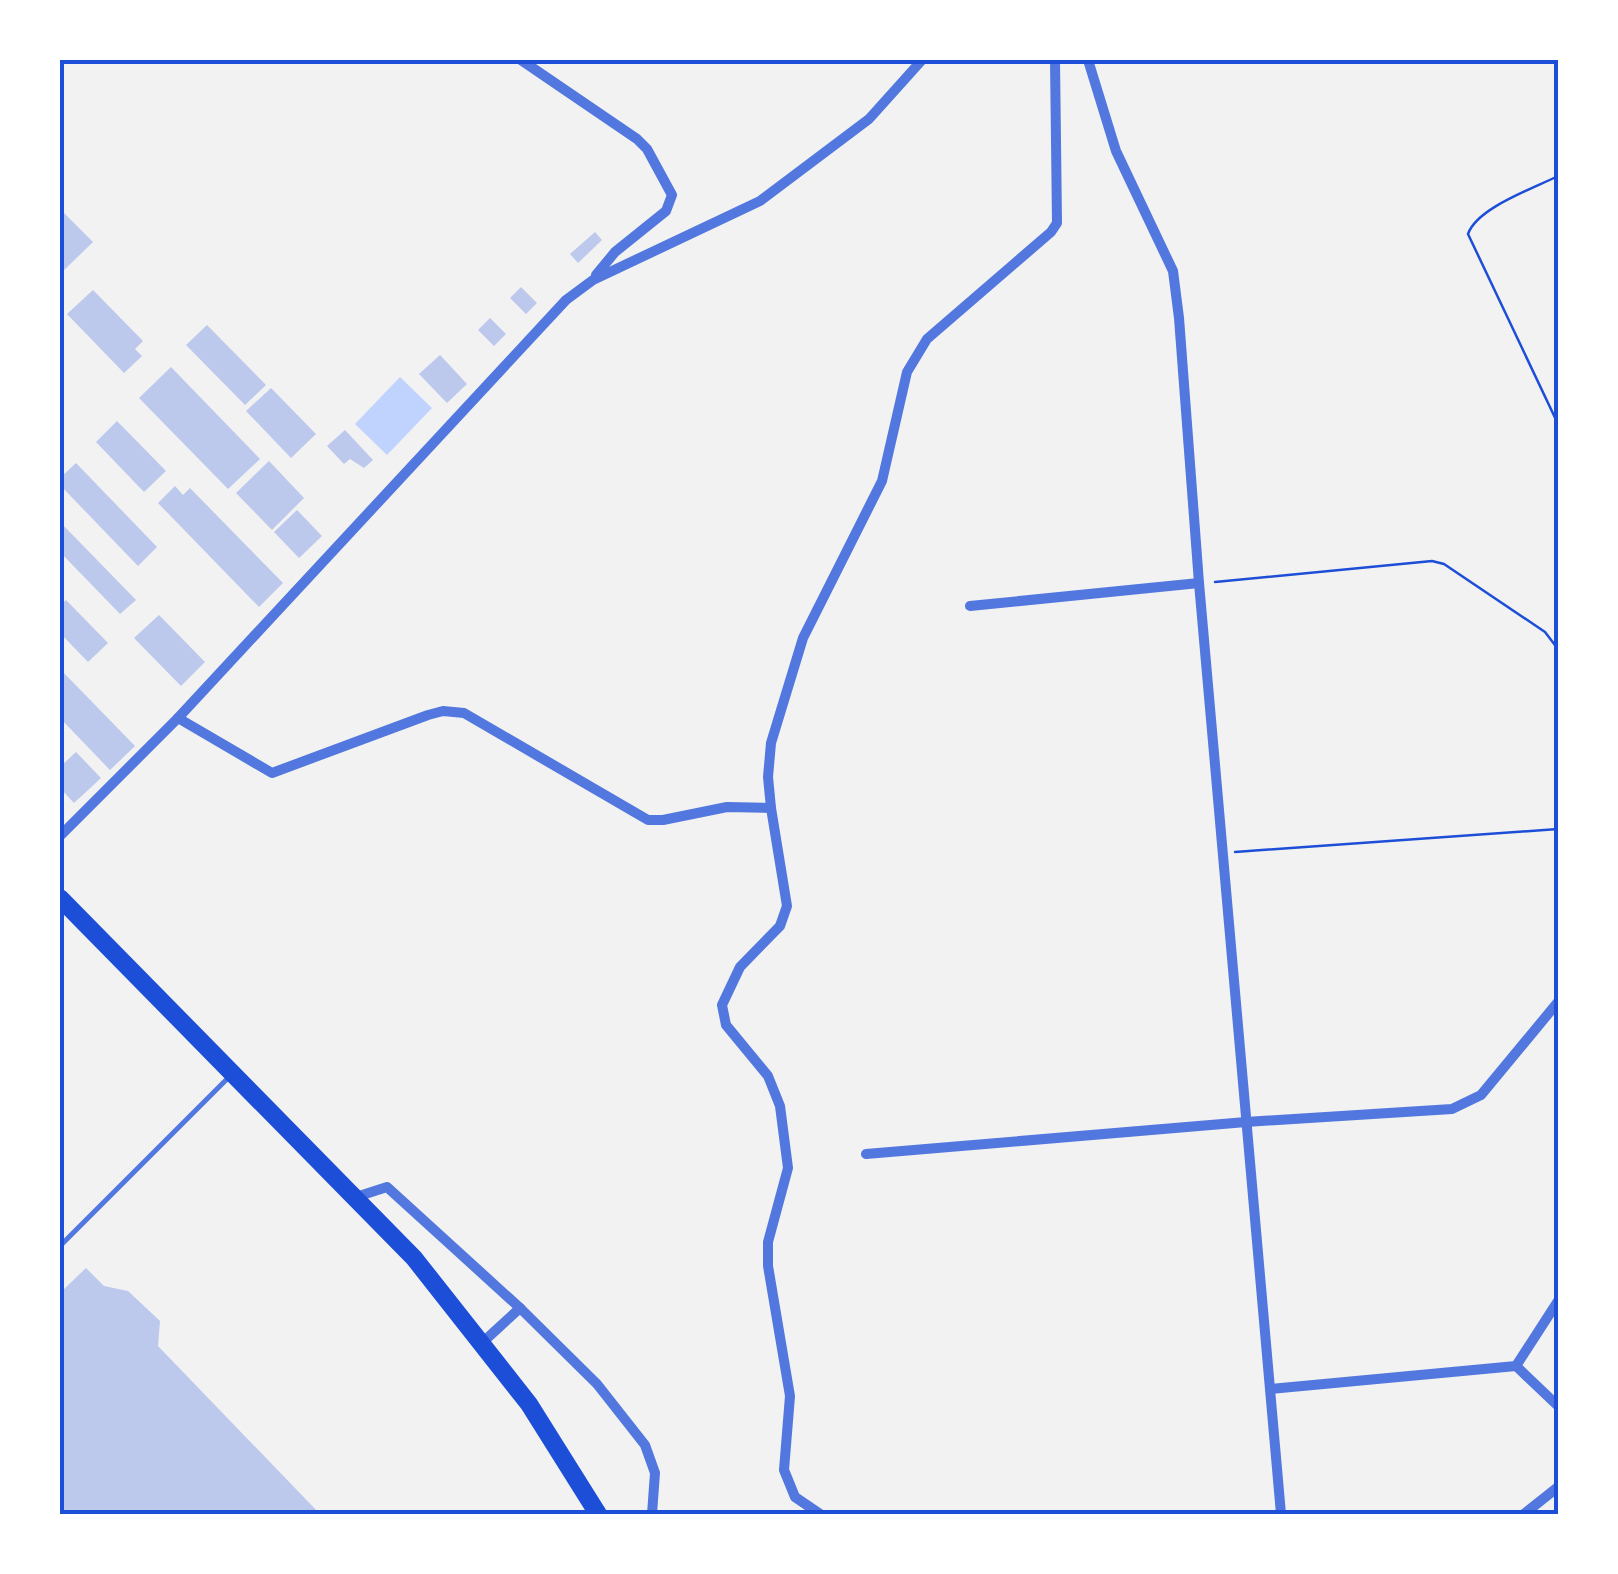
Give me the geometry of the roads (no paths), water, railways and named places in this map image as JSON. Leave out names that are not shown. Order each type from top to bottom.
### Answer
[{"type":"main road","points":[[60,898],[414,1258],[483,1342],[554,1440],[598,1514]]},
{"type":"street","points":[[60,836],[178,718],[548,316],[592,280],[614,252],[666,211],[672,196],[647,149],[521,60]]},
{"type":"street","points":[[592,280],[760,201],[869,120],[922,60]]},
{"type":"street","points":[[820,1514],[794,1497],[784,1470],[790,1396],[768,1266],[768,1242],[788,1168],[780,1106],[768,1076],[726,1025],[722,1005],[740,967],[780,926],[788,906],[771,808],[771,743],[793,667],[815,611],[882,481],[907,372],[926,339],[1057,223],[1060,212],[1054,60]]},
{"type":"street","points":[[1088,60],[1116,151],[1173,271],[1281,1514]]},
{"type":"street","points":[[970,606],[1199,583]]},
{"type":"street","points":[[178,718],[272,773],[428,715],[464,712],[648,820],[727,807],[771,808]]},
{"type":"street","points":[[866,1154],[1452,1109],[1481,1095],[1558,1002]]},
{"type":"street","points":[[356,1198],[387,1188],[520,1308],[597,1384],[645,1446],[655,1473],[652,1514]]},
{"type":"street","points":[[1516,1366],[1558,1300]]},
{"type":"street","points":[[483,1342],[520,1308]]},
{"type":"street","points":[[1270,1389],[1516,1366],[1558,1406]]},
{"type":"street","points":[[1524,1514],[1558,1487]]},
{"type":"lane","points":[[60,1246],[234,1073]]},
{"type":"water","points":[[400,377],[432,408],[387,455],[355,424]]}]
